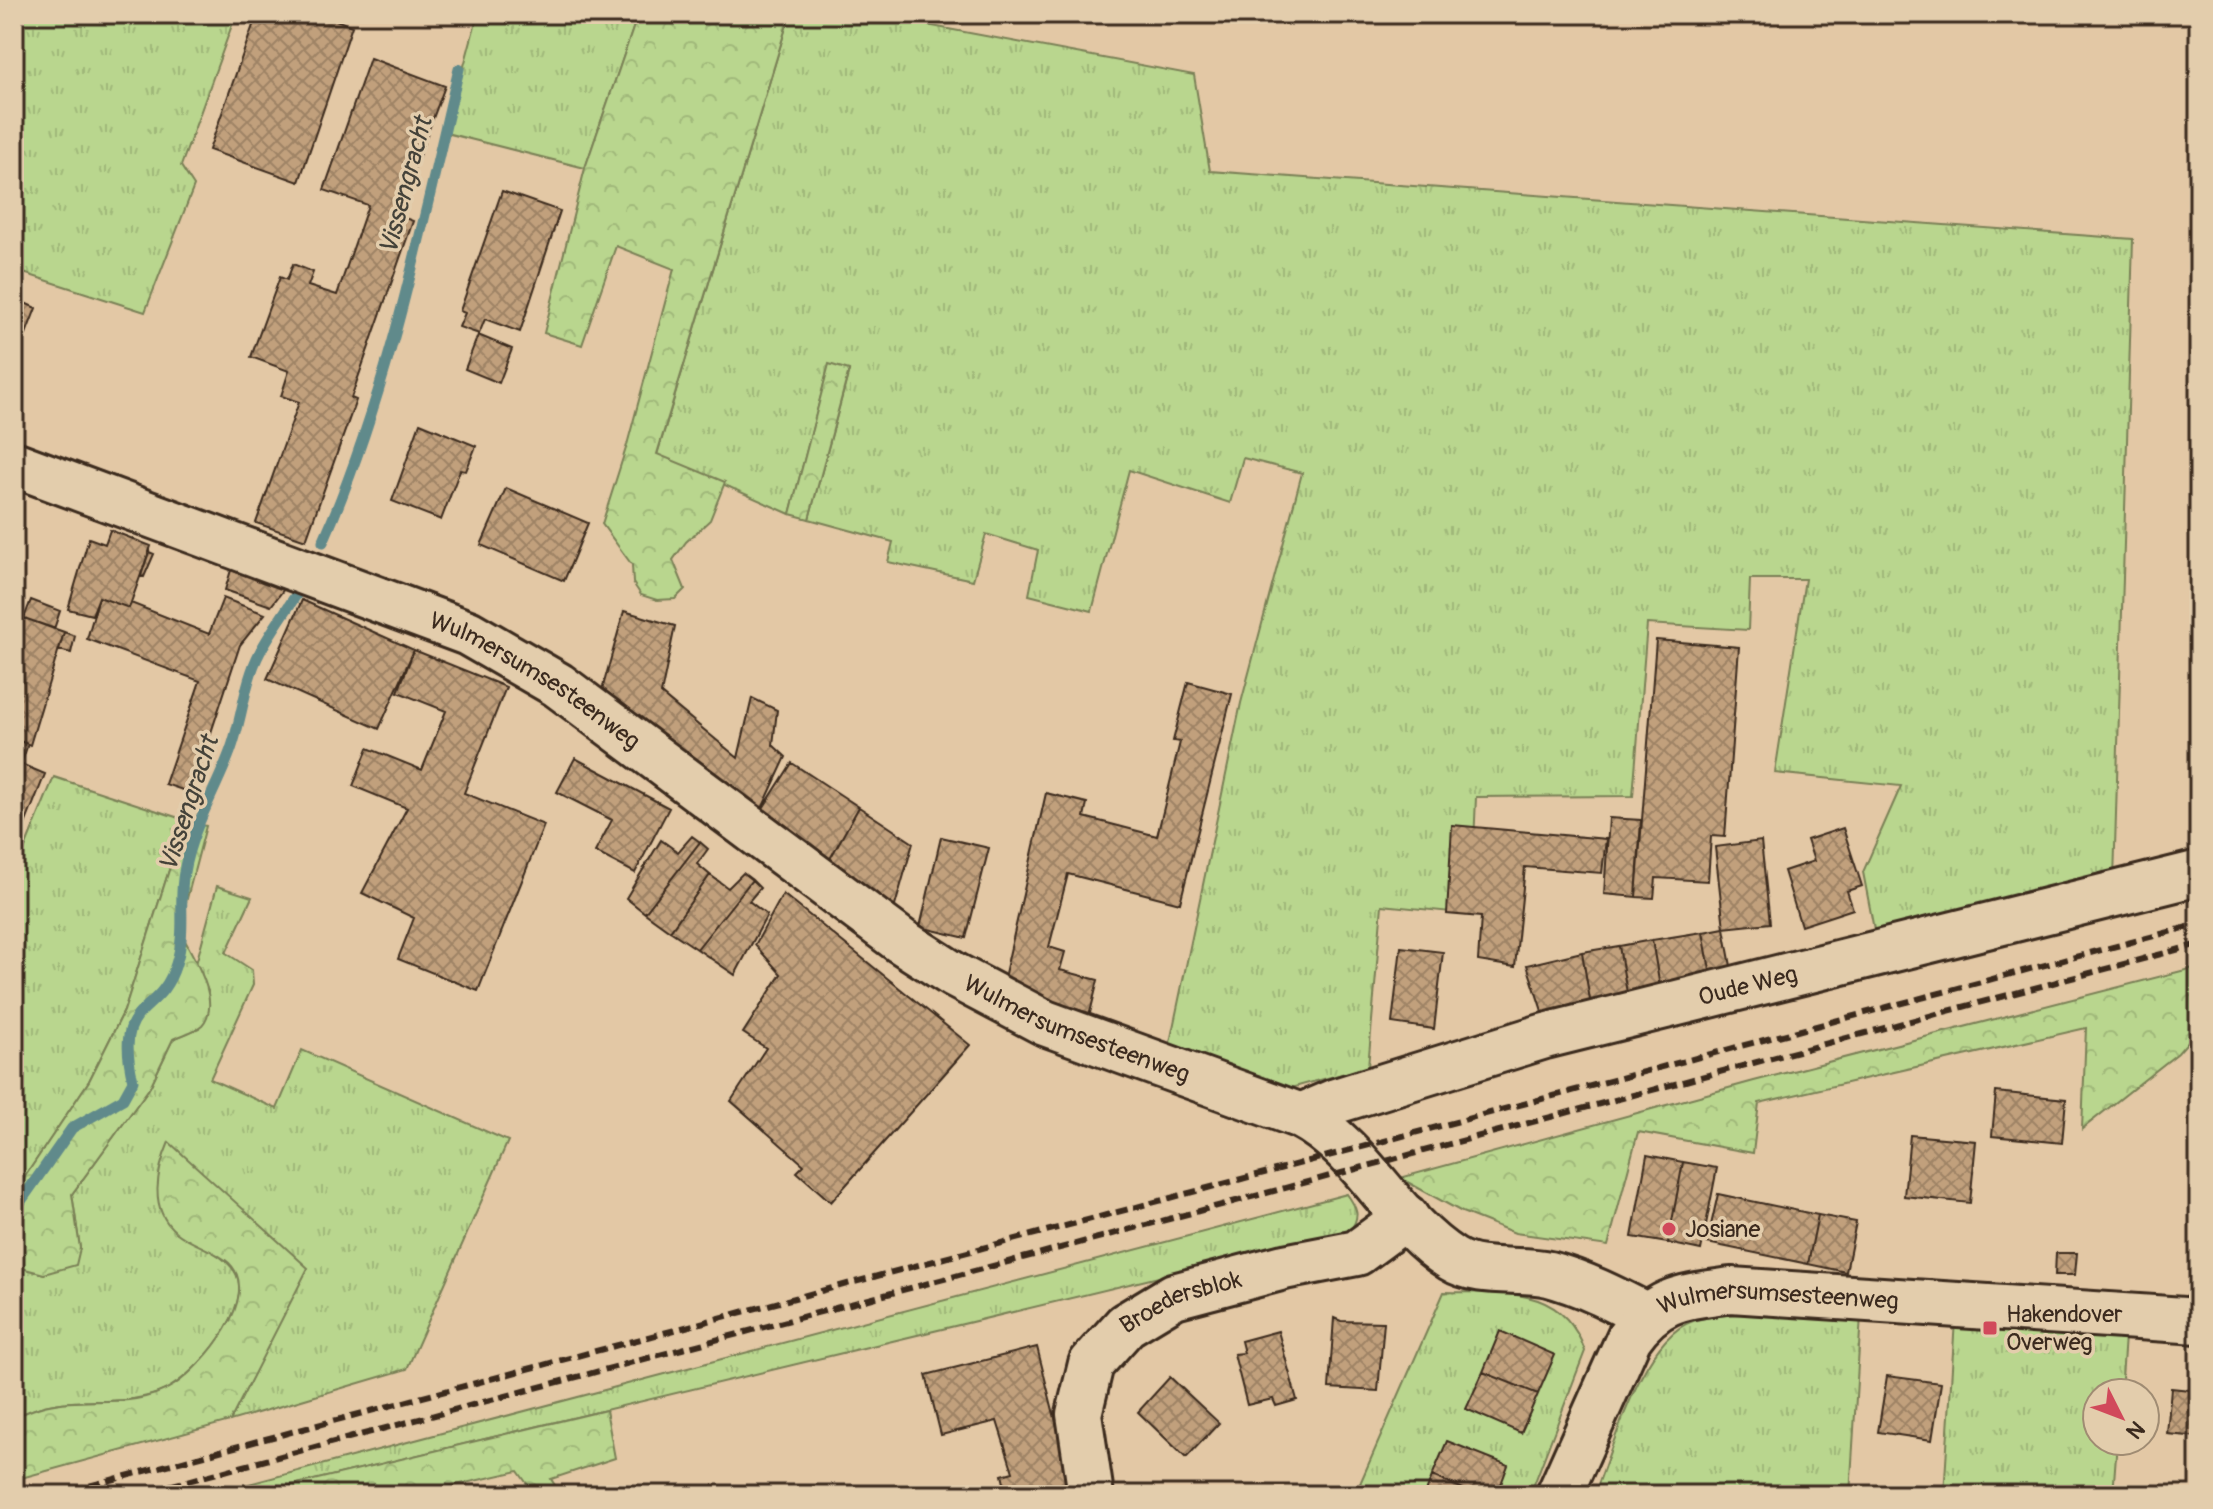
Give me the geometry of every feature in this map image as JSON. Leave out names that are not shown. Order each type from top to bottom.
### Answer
[{"type":"street","name":"Wulmersumsesteenweg","points":[[14,464],[468,633],[505,651],[558,685],[901,941],[954,975],[1045,1023],[1301,1116],[1325,1128],[1430,1243],[1456,1261],[1546,1273],[1586,1286],[1645,1315],[1675,1298],[1731,1290],[2199,1321]]},
{"type":"street","name":"Oude Weg","points":[[1301,1116],[1336,1101],[1545,1036],[2199,873]]},
{"type":"street","name":"Broedersblok","points":[[1091,1495],[1079,1414],[1091,1364],[1126,1325],[1174,1296],[1284,1267],[1357,1253],[1406,1217]]},
{"type":"street","points":[[1559,1495],[1629,1338],[1645,1315]]},
{"type":"green space","points":[[14,14],[236,14],[181,166],[194,186],[145,312],[14,270]]},
{"type":"green space","points":[[478,14],[638,14],[585,168],[446,133]]},
{"type":"green space","points":[[638,14],[790,14],[657,454],[725,482],[710,520],[686,542],[673,560],[685,589],[675,599],[657,600],[641,595],[633,583],[632,565],[602,524],[627,445],[674,269],[616,246],[582,345],[544,333],[585,168]]},
{"type":"green space","points":[[790,14],[868,14],[1194,75],[1210,171],[2133,239],[2114,881],[1876,940],[1863,872],[1901,786],[1775,773],[1805,579],[1750,579],[1748,630],[1647,624],[1633,796],[1476,797],[1471,914],[1382,905],[1368,1067],[1287,1089],[1168,1052],[1241,703],[1302,473],[1243,458],[1230,503],[1129,470],[1092,611],[1029,595],[1038,550],[986,534],[973,580],[888,562],[893,542],[809,519],[849,371],[829,365],[790,514],[657,455]]},
{"type":"green space","points":[[829,364],[849,370],[809,519],[790,514]]},
{"type":"green space","points":[[54,777],[185,820],[124,1011],[89,1081],[14,1193],[14,875]]},
{"type":"green space","points":[[185,820],[206,826],[179,929],[203,977],[209,1003],[208,1015],[202,1025],[173,1039],[150,1087],[72,1194],[80,1248],[76,1265],[44,1274],[18,1267],[14,1271],[14,1193],[89,1081],[124,1011]]},
{"type":"green space","points":[[217,886],[252,897],[226,953],[252,970],[253,985],[210,1079],[277,1109],[302,1050],[508,1141],[407,1369],[230,1421],[307,1268],[176,1232],[220,1257],[238,1279],[239,1294],[226,1329],[200,1362],[158,1393],[130,1399],[63,1403],[40,1407],[14,1417],[14,1271],[18,1267],[44,1274],[80,1248],[72,1194],[150,1087],[173,1039],[199,1028],[208,991],[196,964]]},
{"type":"green space","points":[[2197,967],[2199,1029],[2178,1053],[2082,1129],[2086,1028],[1759,1103],[1753,1153],[1638,1132],[1608,1246],[1515,1233],[1462,1212],[1400,1178],[1754,1081]]},
{"type":"green space","points":[[169,1142],[308,1268],[230,1421],[14,1480],[14,1417],[49,1405],[128,1400],[159,1393],[174,1385],[200,1363],[234,1311],[239,1293],[238,1277],[229,1263],[176,1232],[161,1212],[159,1177]]},
{"type":"green space","points":[[1347,1194],[1356,1212],[1356,1221],[1350,1231],[281,1488],[288,1495],[207,1495]]},
{"type":"green space","points":[[1444,1292],[1508,1294],[1546,1303],[1562,1314],[1575,1329],[1585,1351],[1530,1495],[1355,1495]]},
{"type":"green space","points":[[1761,1312],[1861,1315],[1850,1495],[1594,1495],[1620,1424],[1644,1371],[1675,1331],[1701,1319]]},
{"type":"green space","points":[[1955,1320],[2125,1336],[2122,1377],[2081,1377],[2081,1457],[2116,1457],[2113,1495],[1944,1495]]},
{"type":"green space","points":[[606,1410],[615,1458],[551,1479],[561,1495],[535,1495],[518,1471],[412,1495],[288,1495],[280,1488]]},
{"type":"building","points":[[257,14],[320,14],[352,26],[299,182],[209,150]]},
{"type":"building","points":[[370,58],[445,86],[397,215],[413,221],[351,398],[356,400],[306,540],[256,523],[299,402],[281,396],[289,371],[251,357],[280,277],[287,280],[293,264],[313,272],[308,286],[337,295],[368,205],[324,190]]},
{"type":"building","points":[[502,191],[560,211],[520,332],[485,319],[479,334],[459,327],[465,313],[460,311]]},
{"type":"building","points":[[18,300],[36,308],[14,365],[14,310]]},
{"type":"building","points":[[478,335],[512,349],[499,383],[465,369]]},
{"type":"building","points":[[420,423],[476,446],[466,471],[460,470],[441,520],[392,501]]},
{"type":"building","points":[[506,488],[588,523],[564,581],[481,545]]},
{"type":"building","points":[[110,530],[151,546],[129,608],[99,597],[92,615],[68,609],[89,538],[105,544]]},
{"type":"building","points":[[149,552],[154,554],[144,577],[141,576]]},
{"type":"building","points":[[231,570],[284,589],[271,606],[225,590]]},
{"type":"building","points":[[99,597],[129,608],[131,603],[209,634],[223,598],[265,614],[240,645],[191,793],[165,784],[200,681],[87,639]]},
{"type":"building","points":[[31,600],[60,611],[54,629],[24,618]]},
{"type":"building","points":[[302,600],[414,650],[379,729],[267,679]]},
{"type":"building","points":[[624,611],[675,626],[661,694],[738,758],[752,698],[777,710],[773,745],[786,757],[760,813],[602,690]]},
{"type":"building","points":[[24,618],[64,632],[30,745],[14,739],[14,632],[19,634]]},
{"type":"building","points":[[64,632],[75,636],[71,653],[59,650]]},
{"type":"building","points":[[1656,640],[1739,647],[1725,837],[1711,836],[1708,881],[1656,878],[1654,898],[1636,897]]},
{"type":"building","points":[[414,650],[506,687],[464,793],[544,825],[478,991],[398,959],[414,918],[362,893],[407,808],[353,786],[368,748],[422,770],[446,711],[398,692]]},
{"type":"building","points":[[1188,682],[1232,694],[1180,903],[1068,874],[1049,947],[1065,952],[1060,970],[1098,980],[1090,1013],[1045,1001],[1038,993],[1004,978],[1046,793],[1087,803],[1084,817],[1157,836],[1180,742],[1173,741]]},
{"type":"building","points":[[14,739],[28,744],[22,761],[14,759]]},
{"type":"building","points":[[575,758],[669,808],[635,873],[595,852],[612,820],[557,792]]},
{"type":"building","points":[[14,761],[45,774],[24,827],[14,823]]},
{"type":"building","points":[[792,763],[859,807],[826,866],[760,813]]},
{"type":"building","points":[[859,807],[913,843],[893,913],[826,866]]},
{"type":"building","points":[[1609,818],[1641,820],[1636,897],[1604,894]]},
{"type":"building","points":[[1452,825],[1606,839],[1602,873],[1525,867],[1515,967],[1478,961],[1481,917],[1447,914]]},
{"type":"building","points":[[1843,828],[1862,886],[1847,891],[1853,909],[1801,926],[1784,871],[1814,861],[1807,840]]},
{"type":"building","points":[[692,836],[700,842],[645,913],[626,898],[661,840],[678,852]]},
{"type":"building","points":[[941,837],[989,848],[966,938],[920,927]]},
{"type":"building","points":[[1761,841],[1770,923],[1724,928],[1715,847]]},
{"type":"building","points":[[700,842],[708,849],[697,864],[710,875],[670,931],[645,913]]},
{"type":"building","points":[[743,873],[752,880],[697,949],[670,931],[710,875],[728,888]]},
{"type":"building","points":[[752,880],[760,888],[749,901],[767,915],[735,975],[697,949]]},
{"type":"building","points":[[783,894],[970,1045],[831,1202],[797,1172],[804,1165],[731,1101],[766,1048],[743,1033],[781,974],[755,945]]},
{"type":"building","points":[[1724,928],[1733,977],[1712,981],[1703,932]]},
{"type":"building","points":[[1703,932],[1712,981],[1661,993],[1652,940]]},
{"type":"building","points":[[1652,940],[1661,993],[1628,999],[1619,946]]},
{"type":"building","points":[[1619,946],[1628,999],[1591,1006],[1582,952]]},
{"type":"building","points":[[1401,947],[1443,952],[1434,1029],[1392,1023]]},
{"type":"building","points":[[1582,952],[1591,1006],[1544,1017],[1527,965]]},
{"type":"building","points":[[1996,1092],[2066,1099],[2062,1143],[1992,1136]]},
{"type":"building","points":[[1910,1135],[1976,1141],[1970,1203],[1904,1196]]},
{"type":"building","points":[[1647,1155],[1683,1162],[1668,1243],[1632,1237]]},
{"type":"building","points":[[1683,1162],[1717,1168],[1701,1250],[1668,1243]]},
{"type":"building","points":[[1718,1194],[1818,1215],[1808,1264],[1707,1243]]},
{"type":"building","points":[[1818,1215],[1856,1222],[1846,1272],[1808,1264]]},
{"type":"building","points":[[2056,1253],[2077,1253],[2075,1275],[2055,1275]]},
{"type":"building","points":[[1334,1318],[1341,1321],[1384,1322],[1378,1391],[1329,1388]]},
{"type":"building","points":[[1278,1331],[1297,1400],[1276,1406],[1273,1399],[1247,1405],[1234,1354],[1244,1353],[1241,1341]]},
{"type":"building","points":[[1500,1331],[1555,1355],[1538,1394],[1483,1372]]},
{"type":"building","points":[[1037,1347],[1073,1490],[1052,1495],[1007,1495],[1002,1475],[1013,1472],[997,1421],[941,1435],[926,1375]]},
{"type":"building","points":[[1483,1372],[1538,1394],[1521,1433],[1466,1409]]},
{"type":"building","points":[[1887,1376],[1941,1383],[1932,1440],[1878,1432]]},
{"type":"building","points":[[1170,1377],[1219,1423],[1186,1458],[1138,1412]]},
{"type":"building","points":[[2171,1388],[2199,1391],[2199,1437],[2167,1434]]},
{"type":"building","points":[[1447,1441],[1508,1465],[1497,1495],[1478,1495],[1432,1476]]},
{"type":"building","points":[[1432,1476],[1478,1495],[1425,1495]]},
{"type":"waterway","name":"Vissengracht","points":[[323,542],[346,486],[385,369],[459,69]]},
{"type":"waterway","name":"Vissengracht","points":[[14,1211],[72,1128],[123,1099],[133,1081],[128,1054],[129,1036],[133,1022],[168,982],[176,964],[181,940],[182,883],[192,841],[230,752],[260,652],[296,595]]},
{"type":"railway","points":[[55,1495],[2199,924]]},
{"type":"railway","points":[[135,1495],[2199,944]]},
{"type":"place","name":"Josiane","points":[[1669,1229]]},
{"type":"place","name":"Hakendover Overweg","points":[[1990,1328]]}]
